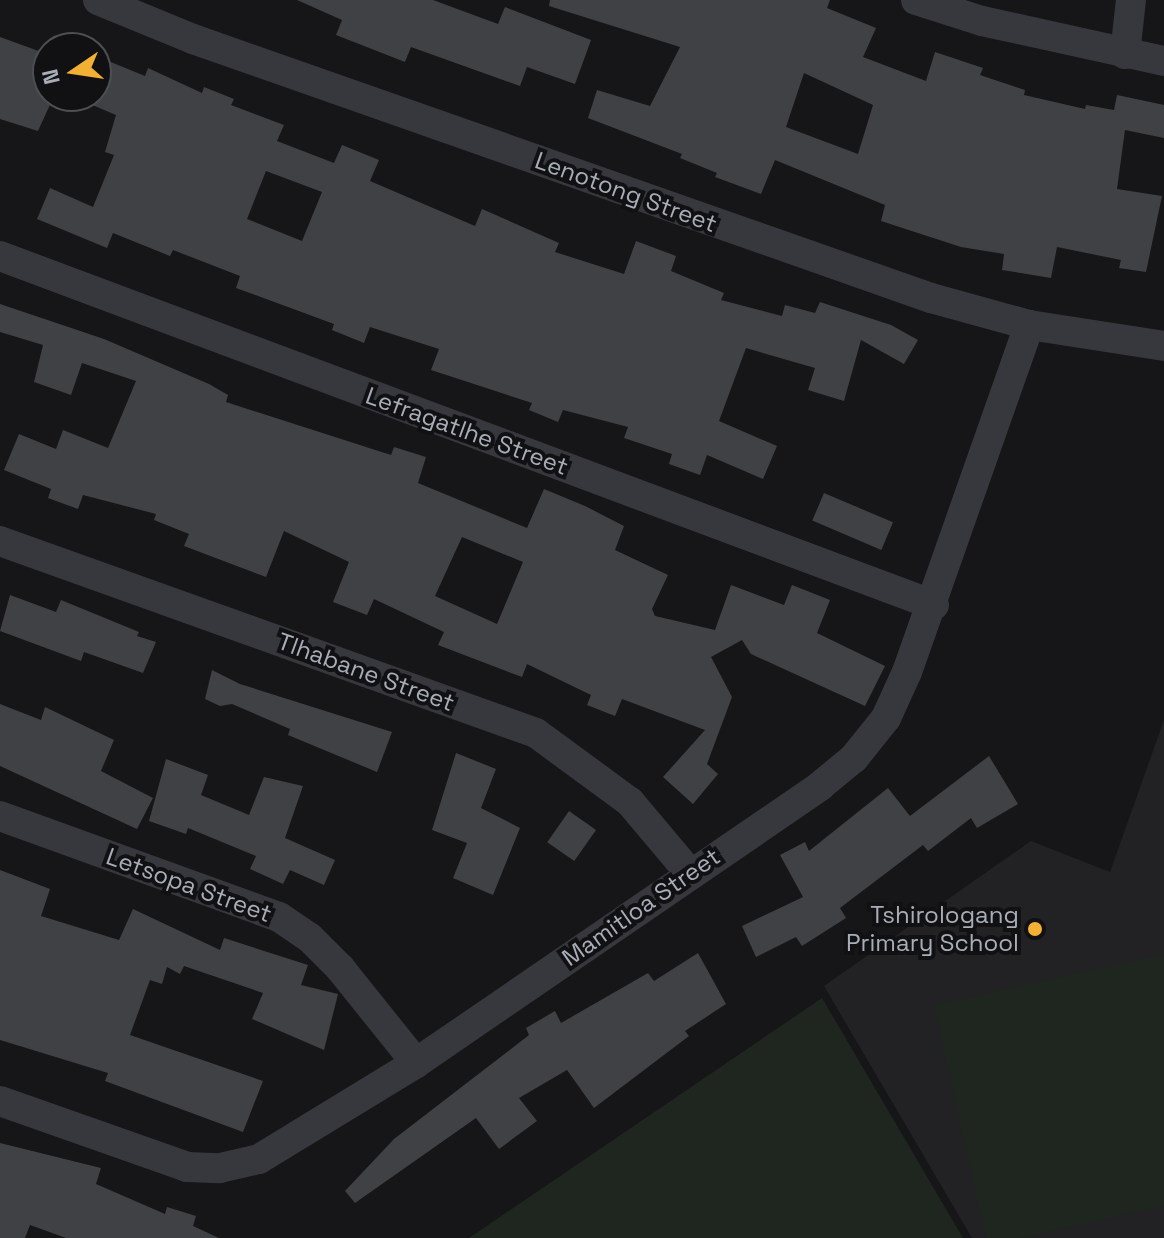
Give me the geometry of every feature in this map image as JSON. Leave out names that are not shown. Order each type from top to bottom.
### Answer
[{"type":"street","name":"Lenotong Street","points":[[98,0],[193,39],[799,253],[1029,325],[1164,346]]},
{"type":"street","points":[[916,0],[1125,54],[1164,61]]},
{"type":"street","points":[[1125,54],[1131,0]]},
{"type":"street","name":"Lefragatlhe Street","points":[[0,256],[934,605]]},
{"type":"street","name":"Mamitloa Street","points":[[0,1101],[187,1167],[220,1168],[259,1159],[295,1141],[416,1063],[854,758],[886,718],[934,605],[1029,325]]},
{"type":"street","name":"Tlhabane Street","points":[[0,541],[536,733],[630,802],[689,872]]},
{"type":"street","name":"Letsopa Street","points":[[0,816],[279,917],[310,938],[340,968],[416,1063]]},
{"type":"shaded area","name":"Tshirologang Primary School","points":[[1164,720],[1164,1238],[972,1238],[824,986],[1031,841],[1110,872]]},
{"type":"shaded area","points":[[1164,954],[1164,1206],[1021,1238],[986,1238],[934,1005]]},
{"type":"shaded area","points":[[822,998],[963,1238],[469,1238]]},
{"type":"building","points":[[297,0],[433,0],[498,24],[505,7],[591,40],[575,84],[527,67],[520,86],[411,47],[405,62],[336,35],[342,20]]},
{"type":"building","points":[[550,0],[830,0],[827,8],[876,28],[863,57],[926,81],[935,52],[983,68],[980,75],[1025,90],[1024,95],[1085,109],[1086,105],[1114,110],[1117,95],[1164,105],[1164,138],[1125,130],[1117,189],[1162,196],[1146,272],[1119,268],[1121,260],[1057,247],[1051,278],[1002,270],[1004,254],[961,247],[881,221],[885,205],[775,160],[761,194],[715,177],[717,173],[680,158],[682,154],[588,118],[597,90],[650,106],[680,47],[549,6]],"holes":[[[804,73],[873,105],[858,154],[786,127]]]},
{"type":"building","points":[[0,37],[32,49],[32,112],[47,112],[38,131],[0,119]]},
{"type":"building","points":[[112,63],[145,76],[148,68],[202,93],[204,87],[234,99],[231,105],[284,125],[277,141],[334,163],[342,145],[379,160],[370,181],[475,226],[482,209],[559,243],[555,252],[624,274],[636,241],[676,256],[671,271],[724,293],[721,300],[782,316],[785,305],[815,313],[820,302],[891,325],[918,340],[904,364],[861,340],[844,401],[808,390],[815,368],[746,348],[719,421],[777,446],[763,479],[707,455],[700,475],[669,464],[672,454],[624,438],[628,427],[563,410],[558,422],[529,410],[532,403],[431,370],[439,349],[370,327],[364,343],[332,330],[334,324],[236,288],[240,276],[173,250],[170,256],[113,233],[107,248],[37,219],[50,188],[93,207],[114,155],[105,152],[116,115],[109,112],[112,112]],"holes":[[[266,171],[322,192],[302,241],[247,219]]]},
{"type":"building","points":[[0,304],[104,339],[209,384],[228,395],[226,402],[391,455],[394,447],[426,457],[418,483],[527,528],[544,489],[624,526],[615,550],[668,575],[652,609],[655,616],[715,630],[731,585],[784,605],[792,585],[830,600],[817,633],[885,666],[865,706],[751,654],[742,640],[711,657],[732,697],[707,764],[718,774],[693,804],[663,777],[705,730],[622,699],[615,716],[587,705],[591,695],[527,664],[522,677],[438,645],[444,632],[374,599],[367,615],[333,602],[349,562],[284,531],[266,577],[184,546],[189,534],[154,520],[156,514],[83,495],[78,509],[48,498],[51,489],[4,470],[19,434],[56,449],[63,430],[108,448],[136,381],[82,363],[71,395],[34,382],[43,345],[0,332]],"holes":[[[462,537],[523,562],[497,624],[435,596]]]},
{"type":"building","points":[[824,493],[893,522],[881,550],[812,521]]},
{"type":"building","points":[[10,595],[56,612],[61,600],[139,632],[137,636],[156,642],[143,673],[84,652],[81,661],[0,631]]},
{"type":"building","points":[[212,670],[240,684],[392,732],[377,772],[288,735],[290,729],[232,704],[220,706],[205,699]]},
{"type":"building","points":[[0,704],[41,720],[45,707],[114,740],[101,771],[153,798],[137,829],[0,766]]},
{"type":"building","points":[[456,753],[496,769],[481,808],[520,828],[493,895],[453,878],[467,843],[432,830]]},
{"type":"building","points":[[989,756],[1018,804],[977,828],[971,818],[928,851],[923,845],[840,908],[846,918],[802,946],[796,937],[756,957],[742,926],[803,897],[780,855],[805,842],[809,851],[888,788],[910,816]]},
{"type":"building","points":[[166,759],[208,775],[201,795],[249,815],[264,777],[303,786],[285,838],[335,860],[324,885],[290,870],[283,884],[250,869],[256,856],[188,828],[186,834],[149,821]]},
{"type":"building","points":[[569,811],[596,830],[574,861],[547,842]]},
{"type":"building","points":[[0,870],[50,889],[41,916],[119,940],[133,909],[220,950],[224,938],[308,965],[301,985],[338,994],[324,1050],[252,1019],[263,993],[184,966],[180,974],[167,967],[162,984],[150,980],[130,1035],[263,1081],[243,1132],[105,1081],[108,1073],[0,1040]]},
{"type":"building","points":[[698,953],[726,1004],[685,1031],[689,1036],[594,1108],[567,1070],[519,1098],[537,1121],[499,1149],[476,1118],[355,1203],[345,1191],[394,1139],[529,1035],[526,1028],[555,1011],[561,1023],[648,973],[654,981]]},
{"type":"building","points":[[0,1143],[101,1168],[96,1184],[165,1214],[167,1207],[196,1216],[193,1226],[219,1238],[66,1238],[30,1225],[25,1238],[0,1238]]},
{"type":"place","name":"Tshirologang Primary School","points":[[1035,929]]}]
